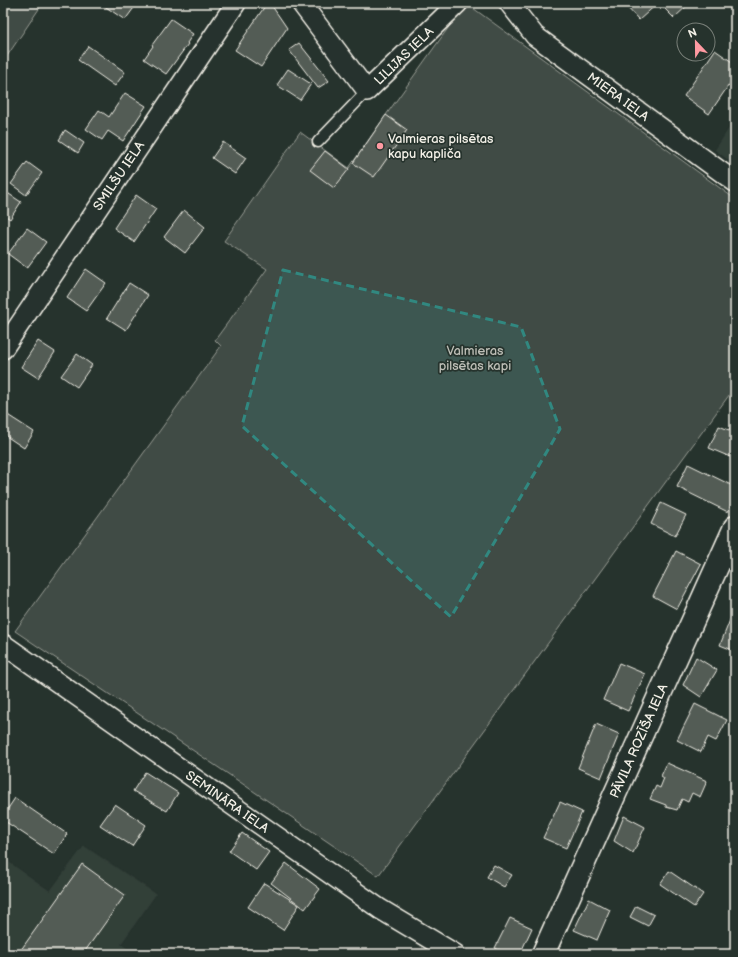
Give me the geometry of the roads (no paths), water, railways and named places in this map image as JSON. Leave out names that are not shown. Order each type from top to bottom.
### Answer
[{"type":"street","name":"SMILŠU IELA","points":[[3,349],[236,3]]},
{"type":"street","points":[[301,3],[367,91]]},
{"type":"street","name":"LILIJAS IELA","points":[[367,91],[458,3]]},
{"type":"street","name":"MIERA IELA","points":[[509,3],[535,36],[735,182]]},
{"type":"street","name":"PĀVILA ROZĪŠA IELA","points":[[544,954],[735,528]]},
{"type":"street","name":"SEMINĀRA IELA","points":[[3,644],[380,909],[454,954]]},
{"type":"lane","points":[[318,142],[367,91]]},
{"type":"place","name":"Valmieras pilsētas kapu kapliča","points":[[380,146]]},
{"type":"park label","name":"Valmieras pilsētas kapi","points":[[475,358]]}]
